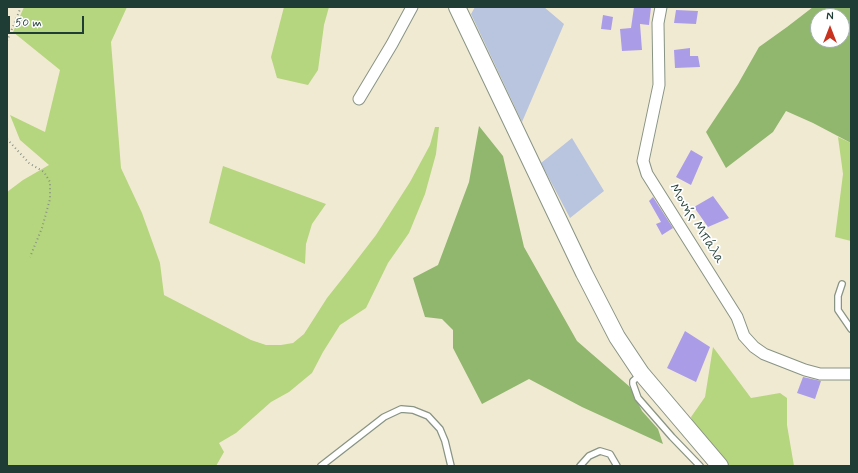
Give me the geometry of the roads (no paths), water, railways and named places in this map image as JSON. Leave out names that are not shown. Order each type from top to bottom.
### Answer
[{"type":"street","points":[[359,99],[412,7]]},
{"type":"street","points":[[457,7],[587,280],[617,337],[641,374],[720,466]]},
{"type":"street","name":"Μονής Μπάλα","points":[[661,7],[658,23],[659,85],[643,161],[647,174],[737,317],[744,336],[754,347],[764,354],[804,370],[820,374],[851,374]]},
{"type":"lane","points":[[842,284],[838,296],[838,310],[851,329]]},
{"type":"lane","points":[[641,374],[633,381],[638,398],[700,466]]},
{"type":"lane","points":[[321,466],[384,417],[401,409],[413,410],[428,416],[440,430],[445,441],[451,466]]},
{"type":"lane","points":[[580,466],[589,456],[600,451],[610,454],[617,466]]}]
